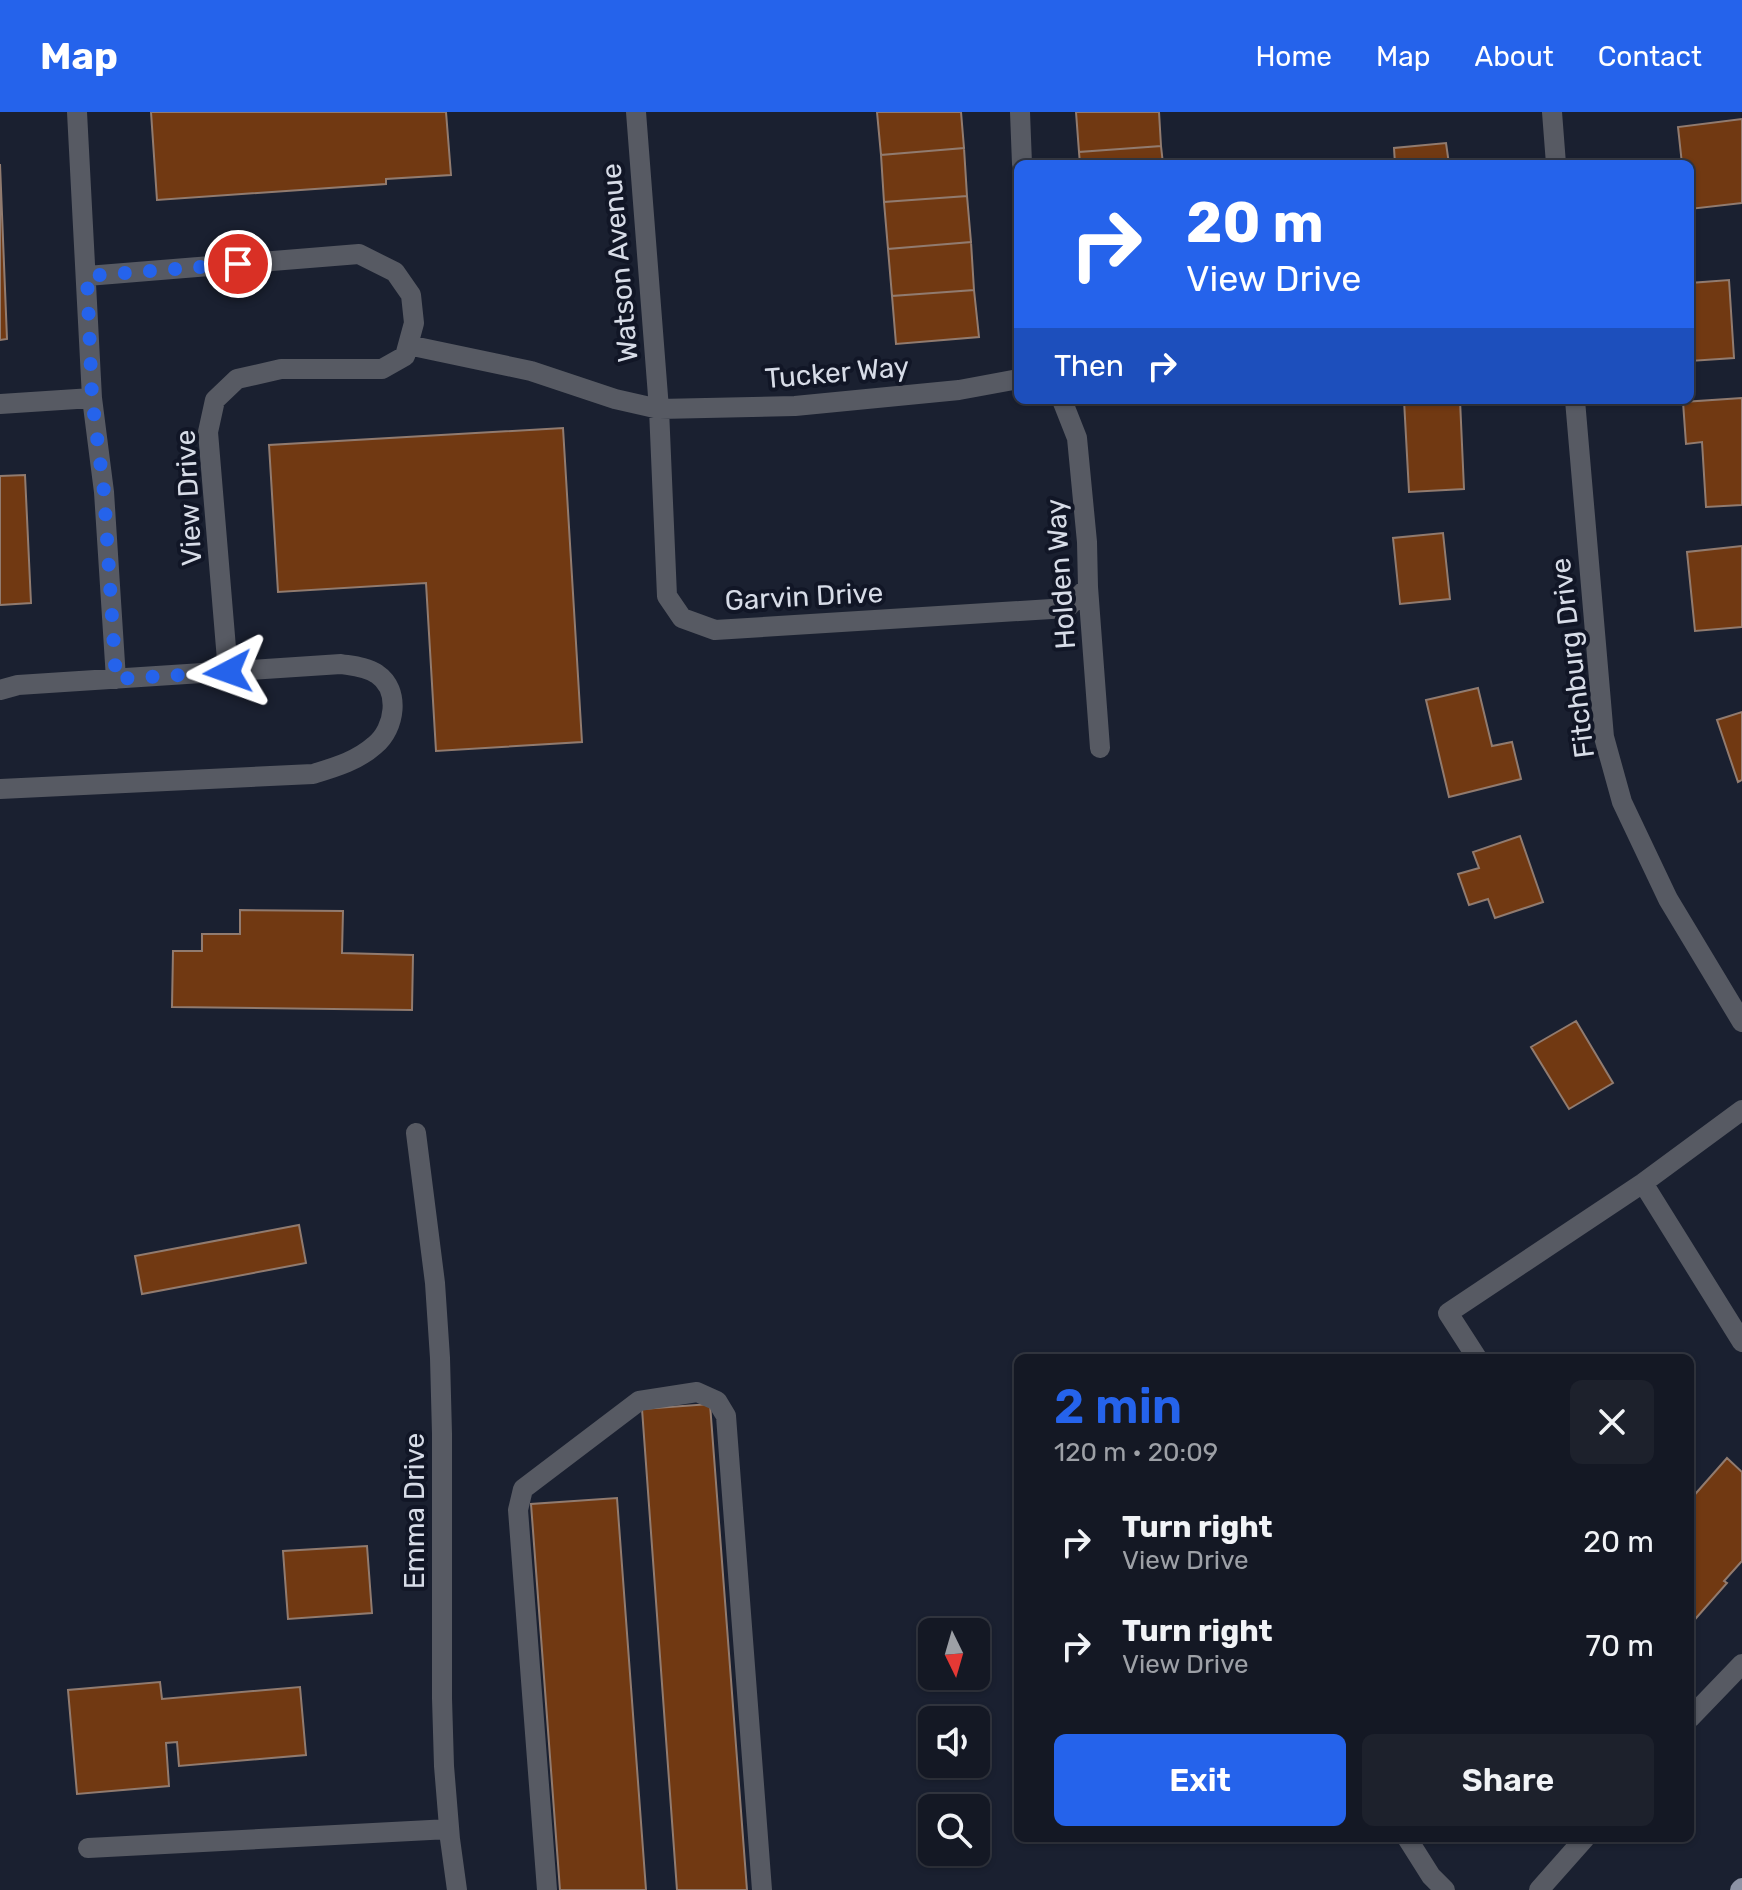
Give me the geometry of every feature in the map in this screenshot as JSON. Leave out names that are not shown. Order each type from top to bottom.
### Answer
[{"type":"street","points":[[77,112],[92,398],[104,492],[116,679]]},
{"type":"street","name":"Watson Avenue","points":[[636,112],[659,409]]},
{"type":"street","points":[[1020,112],[1022,160]]},
{"type":"street","points":[[1552,112],[1556,160]]},
{"type":"street","points":[[87,276],[359,254],[395,272],[411,295],[414,323],[408,345]]},
{"type":"street","name":"Tucker Way","points":[[408,345],[531,371],[615,399],[659,409],[795,406],[959,390],[1014,380]]},
{"type":"street","name":"View Drive","points":[[228,672],[208,432],[215,400],[237,379],[281,369],[382,369],[405,356],[408,345]]},
{"type":"street","points":[[0,404],[92,398]]},
{"type":"street","name":"Holden Way","points":[[1064,404],[1077,438],[1100,748]]},
{"type":"street","name":"Fitchburg Drive","points":[[1575,404],[1604,737],[1622,802],[1668,899],[1742,1022]]},
{"type":"street","name":"Garvin Drive","points":[[659,409],[667,596],[682,618],[715,630],[1067,608],[1088,587]]},
{"type":"street","points":[[0,690],[18,685],[341,664],[378,674],[389,687],[393,708],[392,724],[378,744],[352,762],[313,774],[0,789]]},
{"type":"street","points":[[1474,1354],[1448,1313],[1643,1183],[1742,1110]]},
{"type":"street","name":"Emma Drive","points":[[416,1133],[435,1283],[440,1358],[444,1766],[457,1890]]},
{"type":"street","points":[[1643,1183],[1742,1342]]},
{"type":"street","points":[[547,1890],[518,1510],[523,1489],[639,1401],[697,1392],[717,1401],[726,1416],[762,1890]]},
{"type":"street","points":[[1694,1714],[1742,1664]]},
{"type":"street","points":[[88,1848],[449,1829]]},
{"type":"street","points":[[1410,1842],[1431,1876],[1445,1890]]},
{"type":"street","points":[[1539,1890],[1581,1842]]},
{"type":"building","points":[[151,112],[446,112],[451,175],[386,179],[386,184],[157,200]]},
{"type":"building","points":[[877,112],[961,112],[964,148],[881,155]]},
{"type":"building","points":[[1076,112],[1159,112],[1161,146],[1079,152]]},
{"type":"building","points":[[1742,119],[1742,203],[1694,209],[1694,160],[1682,160],[1678,127]]},
{"type":"building","points":[[1446,143],[1448,160],[1395,160],[1394,148]]},
{"type":"building","points":[[1161,146],[1163,160],[1080,160],[1079,152]]},
{"type":"building","points":[[964,148],[967,196],[884,202],[881,155]]},
{"type":"building","points":[[0,164],[7,339],[0,340]]},
{"type":"building","points":[[967,196],[971,242],[888,249],[884,202]]},
{"type":"building","points":[[971,242],[974,290],[892,296],[888,249]]},
{"type":"building","points":[[1729,280],[1734,358],[1694,361],[1694,283]]},
{"type":"building","points":[[974,290],[979,337],[896,344],[892,296]]},
{"type":"building","points":[[1742,398],[1742,505],[1706,507],[1702,442],[1686,444],[1683,404],[1694,404],[1694,401]]},
{"type":"building","points":[[1404,404],[1460,404],[1464,489],[1409,492]]},
{"type":"building","points":[[563,428],[582,742],[436,751],[426,583],[278,592],[269,445]]},
{"type":"building","points":[[25,475],[31,603],[0,605],[0,476]]},
{"type":"building","points":[[1443,533],[1450,599],[1400,604],[1393,538]]},
{"type":"building","points":[[1742,546],[1742,627],[1695,631],[1687,552]]},
{"type":"building","points":[[1478,688],[1492,746],[1512,742],[1521,779],[1449,797],[1426,700]]},
{"type":"building","points":[[1742,712],[1742,780],[1738,782],[1717,720]]},
{"type":"building","points":[[1520,836],[1543,902],[1495,918],[1488,899],[1469,905],[1458,874],[1479,868],[1473,852]]},
{"type":"building","points":[[240,910],[343,911],[342,953],[413,955],[412,1010],[172,1007],[173,951],[202,951],[202,934],[240,934]]},
{"type":"building","points":[[1576,1021],[1613,1083],[1569,1109],[1531,1047]]},
{"type":"building","points":[[299,1225],[306,1263],[142,1294],[135,1256]]},
{"type":"building","points":[[710,1404],[747,1890],[677,1890],[642,1409]]},
{"type":"building","points":[[1727,1458],[1742,1472],[1742,1561],[1694,1620],[1694,1495]]},
{"type":"building","points":[[617,1498],[646,1890],[560,1890],[531,1504]]},
{"type":"building","points":[[367,1546],[372,1613],[288,1619],[283,1551]]},
{"type":"building","points":[[160,1682],[162,1699],[300,1687],[306,1755],[179,1766],[177,1742],[166,1743],[169,1786],[77,1794],[68,1690]]},
{"type":"route","points":[[228,672],[116,679],[104,492],[92,398],[87,276],[238,264]]}]
